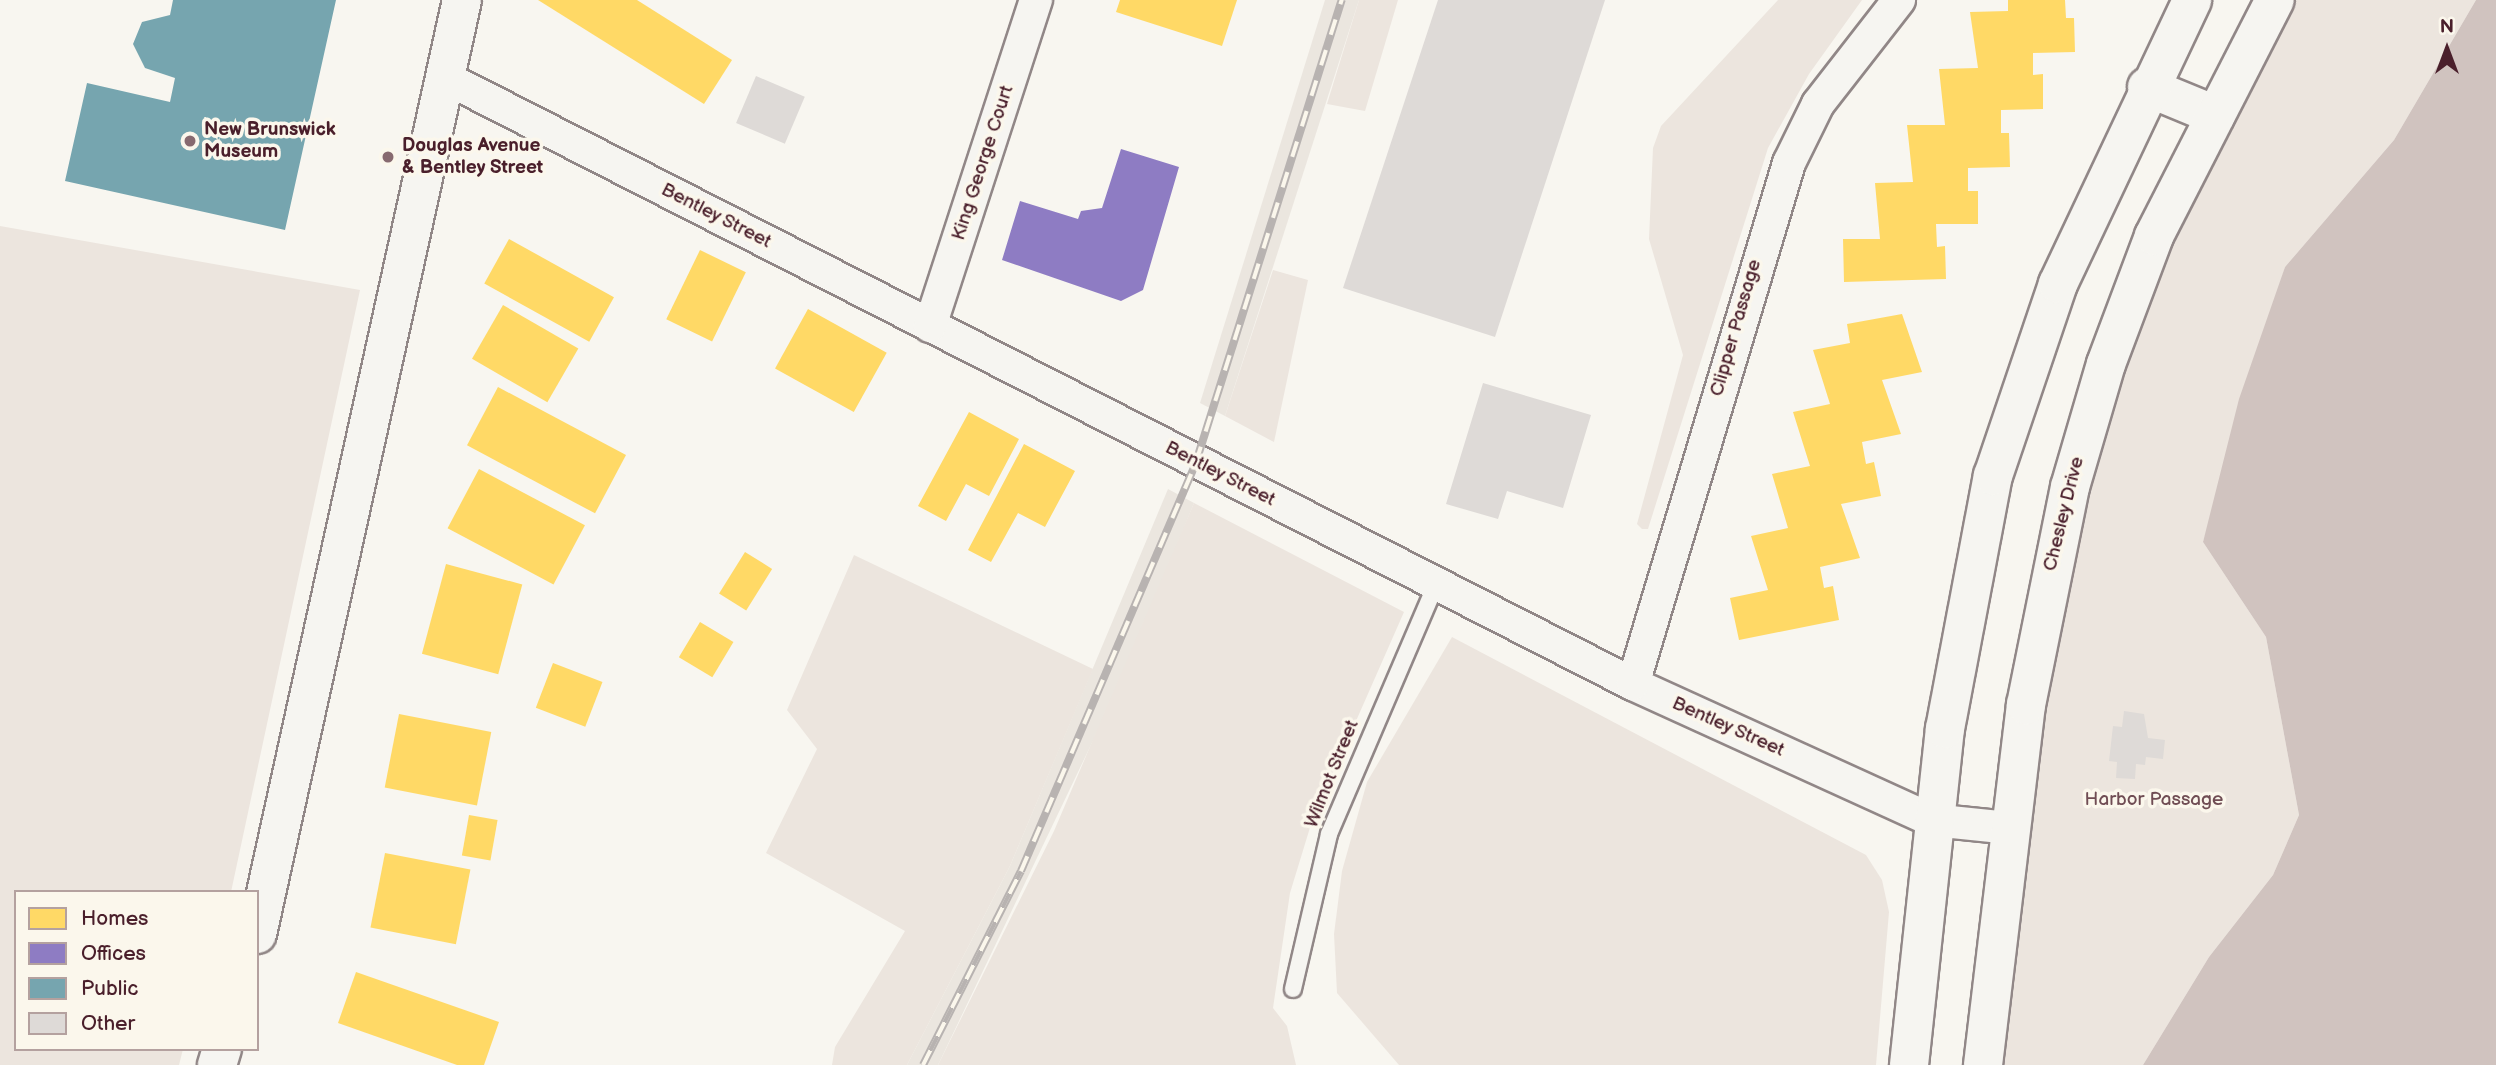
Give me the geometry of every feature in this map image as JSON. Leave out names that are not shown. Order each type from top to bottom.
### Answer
[{"type":"main road","points":[[259,925],[462,0]]},
{"type":"main road","points":[[1909,1065],[1932,820],[1971,565],[2017,393],[2147,86],[2192,0]]},
{"type":"main road","name":"Chesley Drive","points":[[1983,1065],[2010,828],[2043,598],[2077,462],[2154,236],[2275,0]]},
{"type":"main road","points":[[2147,86],[2215,115]]},
{"type":"street","name":"King George Court","points":[[930,326],[1036,0]]},
{"type":"street","name":"Clipper Passage","points":[[1633,684],[1789,163],[1830,86],[1899,0]]},
{"type":"street","name":"Bentley Street","points":[[446,78],[1633,684],[1932,820],[2010,828]]},
{"type":"lane","name":"Wilmot Street","points":[[1293,989],[1329,834],[1436,584]]},
{"type":"shaded area","points":[[1325,0],[1359,0],[1225,416],[1200,403]]},
{"type":"shaded area","points":[[2476,0],[2496,0],[2496,1065],[2143,1065],[2209,957],[2273,875],[2299,815],[2266,637],[2203,542],[2239,399],[2285,267],[2394,140]]},
{"type":"shaded area","points":[[1168,489],[1194,503],[1122,680],[938,1065],[907,1065],[1010,866]]},
{"type":"green space","points":[[1359,0],[1398,0],[1365,111],[1327,104]]},
{"type":"green space","points":[[1778,0],[1862,0],[1809,74],[1768,148],[1648,529],[1642,529],[1637,524],[1683,355],[1649,239],[1653,148],[1661,126]]},
{"type":"green space","name":"Harbor Passage","points":[[2275,0],[2476,0],[2394,140],[2285,267],[2203,542],[2266,637],[2299,815],[2273,875],[2209,957],[2143,1065],[1983,1065],[1993,961],[2106,364]]},
{"type":"green space","points":[[0,226],[360,290],[231,890],[14,890],[14,1051],[182,1051],[179,1065],[0,1065]]},
{"type":"green space","points":[[1273,270],[1308,280],[1274,442],[1225,416]]},
{"type":"green space","points":[[1194,503],[1404,612],[1312,821],[1290,893],[1273,1008],[1287,1026],[1296,1065],[938,1065],[1054,831]]},
{"type":"green space","points":[[854,555],[1093,669],[1010,866],[907,1065],[832,1065],[835,1047],[905,931],[766,853],[817,749],[787,710]]},
{"type":"green space","points":[[1452,637],[1866,855],[1882,880],[1889,912],[1876,1065],[1399,1065],[1337,993],[1334,934],[1342,871],[1367,782]]},
{"type":"building: Homes","points":[[538,0],[637,0],[732,60],[704,104]]},
{"type":"building: Homes","points":[[1120,0],[1237,0],[1222,46],[1116,12]]},
{"type":"building: Homes","points":[[2008,0],[2065,0],[2066,18],[2074,18],[2075,52],[2033,53],[2033,75],[2043,74],[2043,109],[2001,110],[2001,133],[2009,133],[2010,167],[1968,168],[1968,191],[1978,191],[1978,224],[1936,224],[1937,247],[1945,246],[1946,279],[1844,282],[1843,239],[1880,239],[1875,183],[1913,182],[1907,125],[1945,125],[1939,69],[1978,68],[1970,12],[2008,11]]},
{"type":"building: Homes","points":[[509,239],[614,297],[589,342],[484,284]]},
{"type":"building: Homes","points":[[700,250],[746,272],[712,342],[666,319]]},
{"type":"building: Homes","points":[[503,305],[578,348],[547,402],[472,359]]},
{"type":"building: Homes","points":[[808,309],[887,353],[854,412],[775,368]]},
{"type":"building: Homes","points":[[1902,314],[1922,372],[1882,380],[1901,434],[1862,442],[1866,464],[1874,462],[1881,496],[1841,504],[1860,558],[1820,567],[1824,588],[1833,586],[1839,620],[1739,640],[1730,598],[1768,590],[1751,536],[1788,528],[1772,474],[1810,466],[1793,412],[1830,404],[1813,350],[1850,343],[1847,324]]},
{"type":"building: Homes","points":[[498,387],[626,455],[595,513],[467,445]]},
{"type":"building: Homes","points":[[969,412],[1019,439],[989,496],[966,484],[946,521],[918,506]]},
{"type":"building: Homes","points":[[1024,444],[1075,471],[1045,527],[1018,513],[991,562],[968,550]]},
{"type":"building: Homes","points":[[479,469],[585,525],[553,584],[448,528]]},
{"type":"building: Homes","points":[[745,552],[772,569],[746,611],[719,594]]},
{"type":"building: Homes","points":[[446,564],[522,584],[498,674],[422,654]]},
{"type":"building: Homes","points":[[700,622],[733,642],[712,677],[679,657]]},
{"type":"building: Homes","points":[[553,663],[602,682],[585,727],[536,708]]},
{"type":"building: Homes","points":[[399,714],[491,732],[477,806],[385,788]]},
{"type":"building: Homes","points":[[469,815],[498,820],[490,860],[462,855]]},
{"type":"building: Homes","points":[[385,853],[470,870],[456,944],[370,928]]},
{"type":"building: Homes","points":[[356,972],[499,1022],[484,1065],[457,1065],[338,1023]]},
{"type":"building: Offices","points":[[1121,149],[1179,167],[1143,290],[1121,301],[1002,260],[1020,201],[1078,219],[1081,211],[1102,208]]},
{"type":"building: Public","name":"New Brunswick Museum","points":[[173,0],[336,0],[285,230],[65,181],[87,83],[170,102],[175,78],[145,68],[133,44],[142,22],[170,15]]},
{"type":"building: Other","points":[[1438,0],[1605,0],[1495,337],[1343,288]]},
{"type":"building: Other","points":[[756,76],[805,97],[785,144],[736,123]]},
{"type":"building: Other","points":[[1483,383],[1591,415],[1563,508],[1507,491],[1498,519],[1446,504]]},
{"type":"building: Other","points":[[2124,711],[2144,714],[2148,738],[2165,740],[2163,759],[2146,757],[2145,765],[2136,764],[2135,779],[2116,778],[2117,762],[2109,761],[2113,726],[2122,727]]},
{"type":"railway","points":[[923,1065],[1021,871],[1196,462],[1342,0]]},
{"type":"place","name":"New Brunswick Museum","points":[[190,141]]},
{"type":"place","name":"Douglas Avenue & Bentley Street","points":[[388,157]]}]
